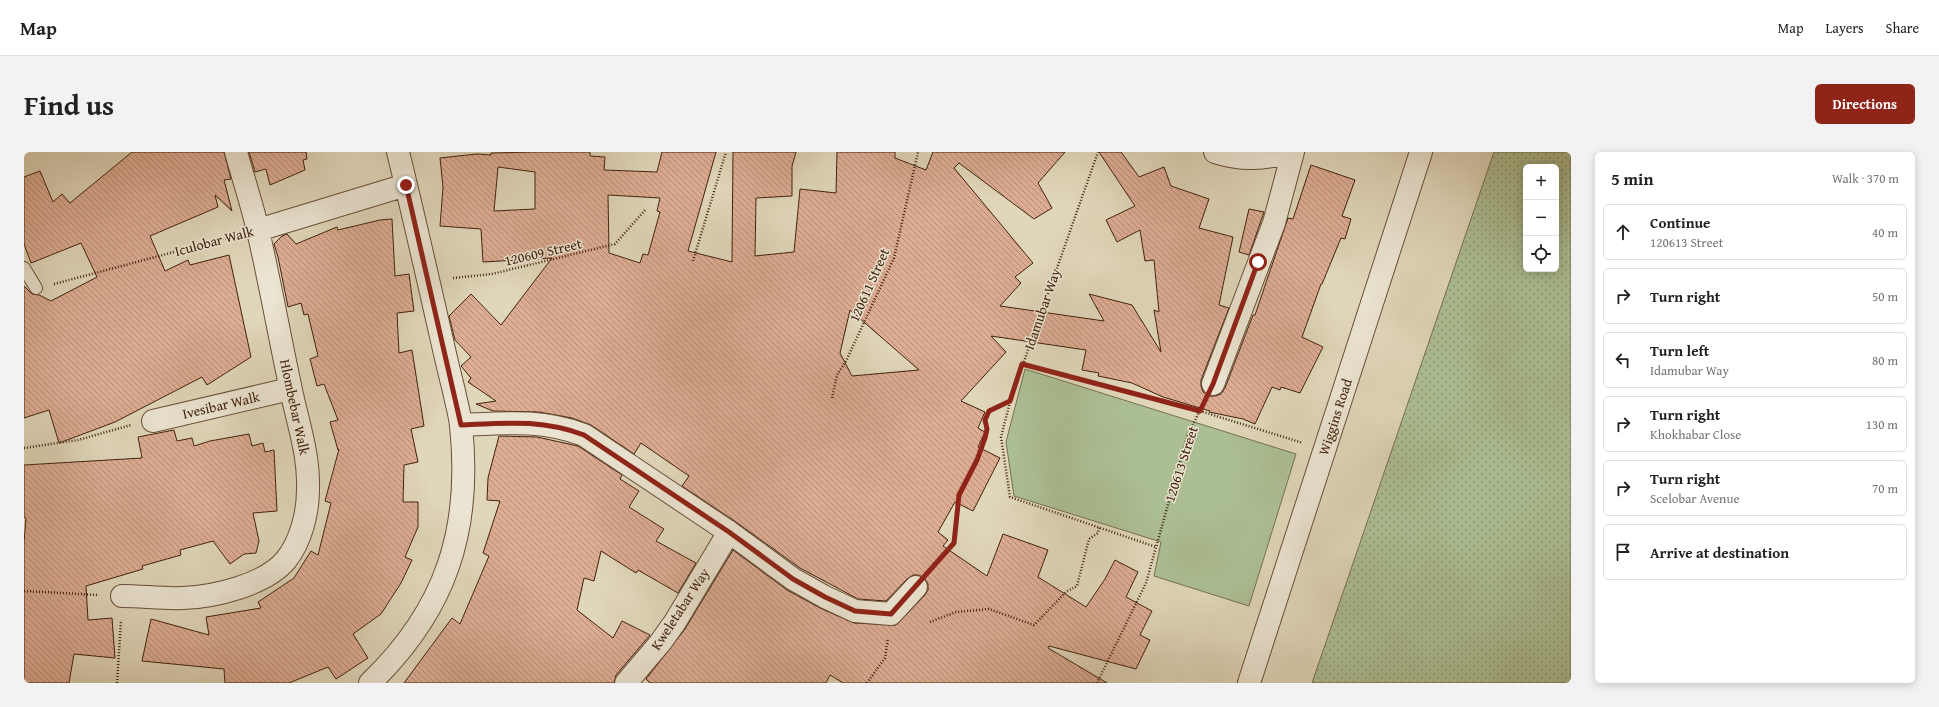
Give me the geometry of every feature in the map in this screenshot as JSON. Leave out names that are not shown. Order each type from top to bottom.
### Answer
[{"type":"street","name":"Hlombebar Walk","points":[[122,596],[184,598],[221,593],[251,583],[269,574],[286,560],[299,538],[306,511],[308,489],[307,453],[290,389],[258,230],[236,152]]},
{"type":"street","points":[[370,683],[390,664],[417,629],[432,604],[447,573],[455,548],[464,482],[461,425],[398,152]]},
{"type":"street","points":[[1213,384],[1274,223],[1292,152],[1267,158],[1254,159],[1215,152]]},
{"type":"street","name":"Wiggins Road","points":[[1249,683],[1421,152]]},
{"type":"street","name":"Iculobar Walk","points":[[258,230],[406,185]]},
{"type":"street","name":"Ivesibar Walk","points":[[153,421],[290,389]]},
{"type":"street","points":[[461,425],[525,422],[546,424],[584,435],[729,532],[793,579],[825,597],[855,611],[891,614],[916,586]]},
{"type":"street","name":"Kweletabar Way","points":[[626,683],[660,643],[675,622],[729,532]]},
{"type":"lane","points":[[24,268],[36,288]]},
{"type":"path","points":[[693,261],[726,152]]},
{"type":"path","name":"120611 Street","points":[[832,398],[837,375],[846,361],[894,258],[918,152]]},
{"type":"path","name":"Idamubar Way","points":[[1098,152],[1022,364],[1010,401],[1001,437],[1010,497],[1099,527]]},
{"type":"path","name":"120609 Street","points":[[428,281],[492,274],[615,244],[646,209]]},
{"type":"path","name":"Iculobar Walk","points":[[36,288],[258,230]]},
{"type":"path","points":[[1022,364],[1200,411],[1325,449]]},
{"type":"path","name":"120613 Street","points":[[1097,683],[1146,583],[1187,437],[1213,384]]},
{"type":"path","points":[[916,586],[954,543],[959,495],[977,460],[985,438],[987,429],[985,420],[989,411],[1010,401]]},
{"type":"path","points":[[24,448],[78,440],[153,421]]},
{"type":"path","points":[[930,622],[956,612],[982,608],[989,609],[1034,625],[1066,592],[1076,586],[1089,539],[1098,533],[1099,527],[1156,547]]},
{"type":"path","points":[[24,591],[122,596],[117,683]]},
{"type":"path","points":[[867,683],[885,658],[891,614]]},
{"type":"green space","points":[[1494,152],[1571,152],[1571,683],[1312,683]]},
{"type":"green space","points":[[1025,369],[1296,454],[1249,606],[1154,576],[1161,542],[1014,496],[1006,442]]},
{"type":"building","points":[[132,152],[224,152],[231,179],[224,180],[232,211],[215,195],[218,207],[150,236],[165,271],[188,260],[190,265],[229,255],[251,357],[207,385],[202,377],[115,422],[59,443],[49,410],[24,418],[24,286],[32,294],[39,295],[51,301],[97,277],[81,243],[31,263],[24,244],[24,177],[40,171],[53,202],[62,194],[70,203]]},
{"type":"building","points":[[249,152],[306,152],[307,159],[303,160],[305,170],[270,185],[266,169],[255,172]]},
{"type":"building","points":[[590,152],[590,156],[605,157],[604,170],[657,172],[662,152],[716,152],[688,251],[732,262],[733,152],[796,152],[792,166],[792,196],[756,198],[755,256],[794,252],[800,189],[836,193],[837,152],[895,152],[895,158],[926,170],[933,152],[1065,152],[1038,183],[1052,208],[1034,219],[959,163],[954,168],[1033,263],[1015,277],[1021,283],[1000,306],[1104,321],[1089,294],[1132,305],[1161,352],[1154,310],[1159,312],[1154,260],[1145,261],[1140,230],[1117,242],[1106,220],[1135,206],[1099,152],[1121,152],[1139,177],[1164,167],[1171,186],[1209,199],[1199,228],[1233,237],[1219,305],[1229,308],[1201,380],[1203,392],[1208,396],[1221,394],[1225,388],[1253,315],[1255,315],[1288,218],[1293,219],[1311,165],[1355,180],[1342,216],[1351,219],[1345,239],[1341,238],[1321,284],[1302,337],[1323,347],[1300,393],[1281,387],[1280,390],[1272,387],[1255,424],[1243,419],[1209,412],[1210,411],[1163,397],[1132,383],[1098,376],[1099,373],[1082,370],[1086,350],[991,336],[1006,352],[961,401],[985,412],[978,428],[985,432],[978,447],[1000,458],[973,511],[955,502],[938,532],[948,540],[943,546],[987,576],[1003,534],[1048,550],[1038,577],[1086,607],[1105,579],[1115,560],[1138,572],[1126,597],[1152,611],[1140,635],[1150,640],[1136,669],[1049,646],[1048,648],[1107,683],[843,683],[830,675],[826,683],[650,683],[646,679],[685,629],[733,550],[787,590],[820,608],[854,623],[896,625],[925,595],[928,590],[928,584],[924,578],[918,575],[913,575],[907,579],[886,601],[858,599],[800,568],[736,522],[682,486],[689,476],[641,443],[634,454],[591,425],[572,418],[539,412],[493,411],[476,404],[496,401],[468,382],[471,378],[461,366],[471,357],[455,340],[449,316],[471,294],[501,325],[552,258],[483,262],[481,229],[440,226],[443,187],[440,158],[477,154],[491,155],[491,153]],"holes":[[[498,167],[535,172],[535,209],[494,211]],[[608,195],[660,198],[657,211],[660,212],[648,255],[643,254],[640,263],[609,253]],[[850,310],[919,370],[852,376],[840,353]]]},
{"type":"building","points":[[1249,209],[1264,212],[1249,255],[1239,252]]},
{"type":"building","points":[[392,219],[395,276],[409,274],[414,311],[397,313],[399,353],[412,350],[424,426],[411,429],[418,462],[404,465],[403,502],[418,502],[418,527],[405,557],[412,560],[401,583],[381,614],[353,634],[368,658],[336,679],[328,667],[289,683],[225,683],[224,669],[142,661],[151,619],[209,635],[206,617],[261,608],[258,602],[294,578],[311,551],[318,555],[331,503],[325,501],[339,449],[338,450],[330,422],[338,420],[324,384],[317,386],[310,359],[318,356],[308,314],[304,315],[301,303],[288,307],[274,244],[282,236],[287,234],[296,244],[337,227],[338,230],[380,220]]},
{"type":"building","points":[[174,430],[177,441],[192,438],[194,446],[210,441],[249,434],[252,446],[263,443],[265,452],[274,450],[277,511],[253,513],[259,541],[256,553],[244,554],[230,564],[213,541],[180,550],[181,555],[142,566],[143,569],[86,586],[88,620],[112,618],[115,658],[74,654],[69,683],[24,683],[24,543],[26,518],[24,517],[24,465],[142,458],[138,437]]},
{"type":"building","points":[[499,436],[537,437],[578,446],[622,475],[620,479],[639,491],[629,507],[664,529],[656,541],[696,563],[678,593],[638,570],[636,573],[601,551],[594,581],[584,578],[577,610],[613,638],[622,621],[650,635],[616,675],[614,683],[404,683],[452,618],[460,624],[489,556],[483,553],[500,501],[487,500],[488,478]]},
{"type":"route","points":[[406,185],[461,425],[525,422],[546,424],[584,435],[729,532],[793,579],[825,597],[855,611],[891,614],[954,543],[959,495],[977,460],[985,438],[987,429],[985,420],[989,411],[1010,401],[1022,364],[1200,411],[1213,384],[1258,262]]}]
